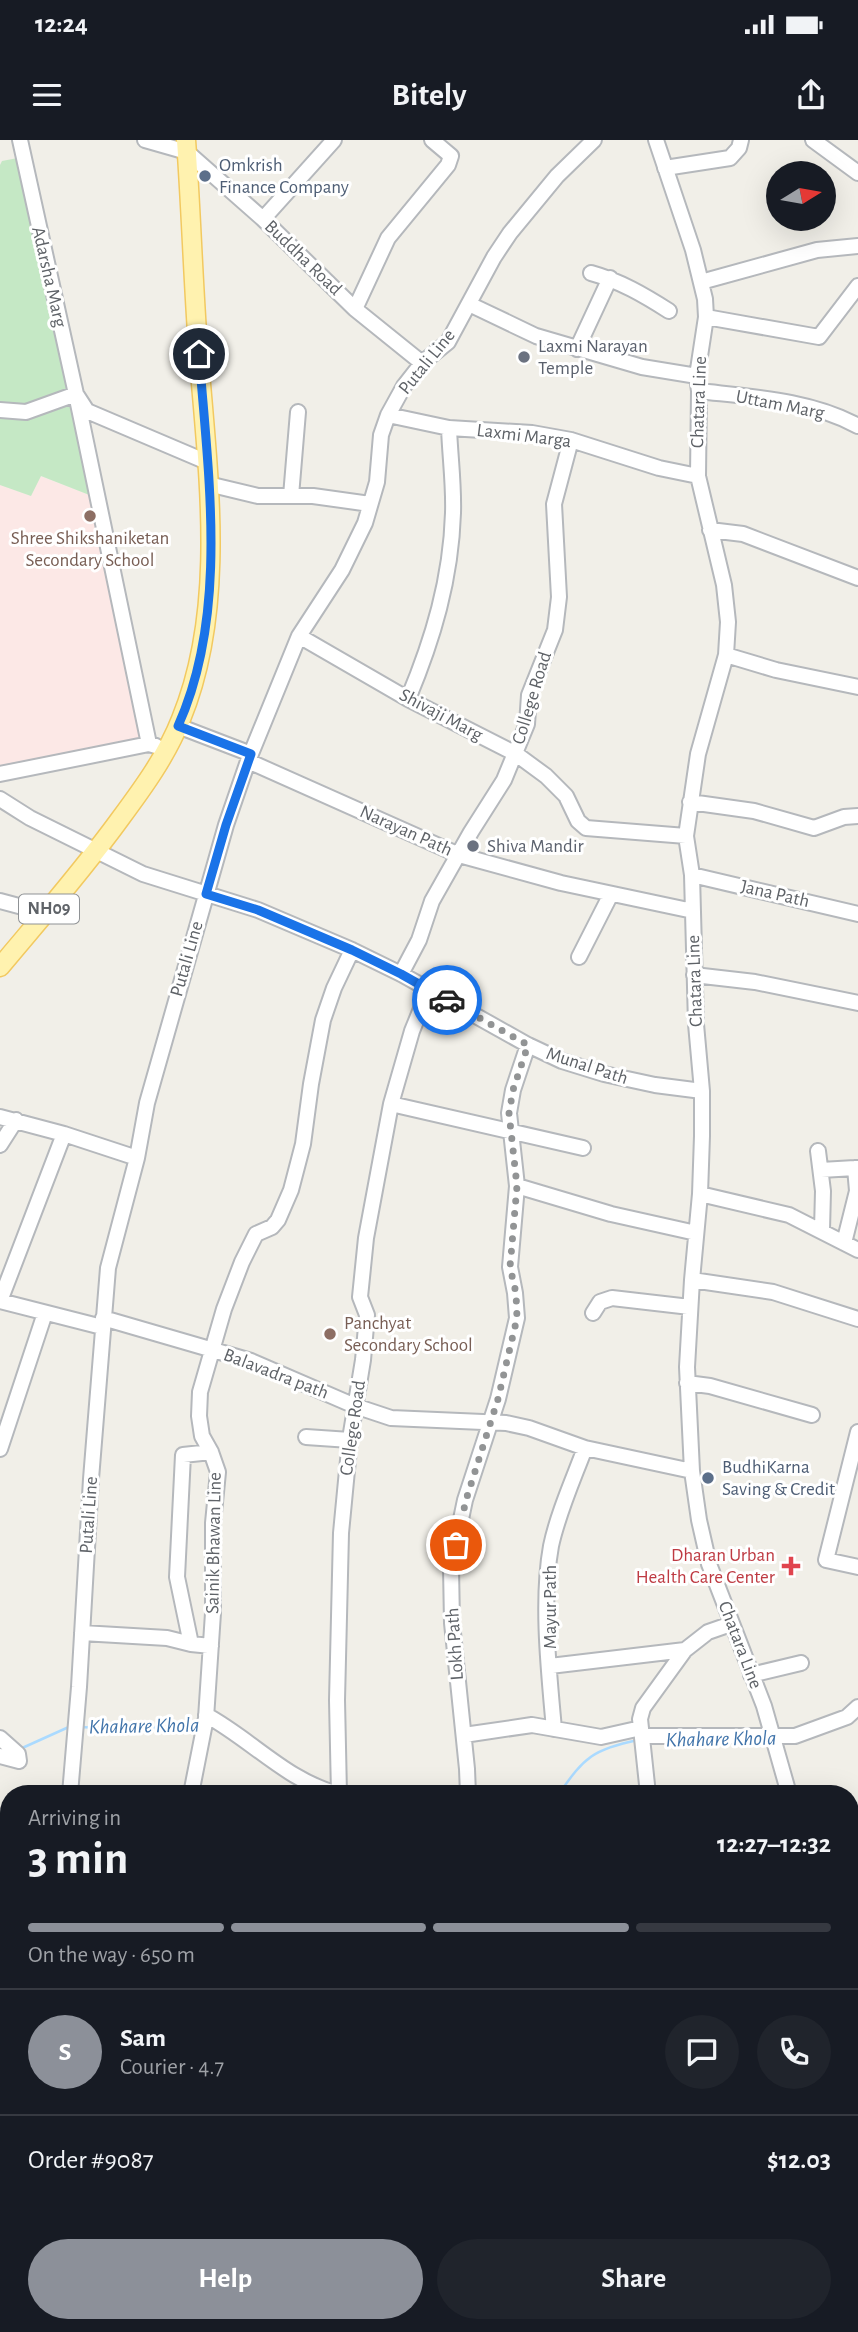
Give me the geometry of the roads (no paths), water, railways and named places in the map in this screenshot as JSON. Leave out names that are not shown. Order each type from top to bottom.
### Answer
[{"type":"main road","name":"NH09","points":[[0,967],[96,851],[167,750],[194,684],[205,636],[209,584],[208,484],[193,278],[187,146]]},
{"type":"street","name":"Adarsha Marg","points":[[20,140],[76,394],[87,411],[207,462]]},
{"type":"street","name":"Buddha Road","points":[[145,140],[187,146],[355,309],[422,363]]},
{"type":"street","points":[[263,219],[334,140]]},
{"type":"street","points":[[355,309],[388,238],[449,165],[452,156],[432,140]]},
{"type":"street","name":"Putali Line","points":[[71,1785],[102,1322],[108,1268],[137,1158],[147,1103],[206,894],[249,757],[299,636],[342,570],[365,523],[377,482],[381,436],[388,415],[404,386],[422,363],[448,342],[494,257],[524,214],[557,176],[594,140]]},
{"type":"street","name":"Chatara Line","points":[[656,140],[687,230],[701,282],[706,317],[697,376],[698,477],[724,585],[729,622],[726,654],[698,754],[686,836],[692,875],[694,975],[702,1091],[700,1194],[690,1307],[687,1383],[692,1471],[709,1564],[775,1740],[787,1785]]},
{"type":"street","points":[[665,168],[730,158],[739,148],[741,140]]},
{"type":"street","points":[[813,140],[855,168]]},
{"type":"street","points":[[701,282],[817,250],[858,246]]},
{"type":"street","points":[[591,273],[610,278],[640,292],[668,311]]},
{"type":"street","points":[[577,349],[610,278]]},
{"type":"street","points":[[706,317],[819,337],[858,286]]},
{"type":"street","points":[[469,304],[536,337],[642,367],[697,376]]},
{"type":"street","name":"Uttam Marg","points":[[699,391],[802,405],[858,426]]},
{"type":"street","points":[[0,411],[26,412],[76,394],[149,744]]},
{"type":"street","points":[[292,496],[298,412]]},
{"type":"street","name":"Laxmi Marga","points":[[388,415],[449,428],[531,433],[571,440],[659,468],[698,477]]},
{"type":"street","points":[[408,699],[430,647],[443,596],[453,514],[449,428]]},
{"type":"street","name":"College Road","points":[[401,974],[419,940],[432,901],[504,780],[527,724],[529,695],[555,630],[559,597],[554,504],[571,440]]},
{"type":"street","points":[[208,484],[258,496],[313,496],[370,504]]},
{"type":"street","points":[[710,530],[743,534],[858,578]]},
{"type":"street","name":"Shivaji Marg","points":[[299,636],[408,699],[516,754],[546,776],[566,796],[578,821],[586,828],[686,836]]},
{"type":"street","points":[[726,654],[776,670],[858,687]]},
{"type":"street","name":"Narayan Path","points":[[178,726],[459,855],[611,894],[693,911]]},
{"type":"street","points":[[0,774],[149,744],[167,750]]},
{"type":"street","name":"Munal Path","points":[[0,799],[30,818],[143,874],[258,910],[352,950],[429,989],[528,1045],[562,1060],[604,1074],[655,1085],[702,1091]]},
{"type":"street","points":[[690,802],[754,811],[814,828],[844,817],[858,816]]},
{"type":"street","name":"Jana Path","points":[[692,875],[858,914]]},
{"type":"street","points":[[579,957],[611,894]]},
{"type":"street","points":[[0,901],[45,913]]},
{"type":"street","name":"Sainik Bhawan Line","points":[[193,1785],[206,1721],[211,1646],[213,1523],[218,1472],[211,1451],[202,1436],[200,1392],[224,1309],[256,1234],[272,1227],[278,1220],[291,1190],[303,1144],[323,1020],[352,950]]},
{"type":"street","points":[[694,975],[755,982],[858,1003]]},
{"type":"street","name":"College Road","points":[[339,1785],[337,1700],[341,1533],[367,1315],[360,1297],[366,1238],[391,1104],[412,1031],[429,989]]},
{"type":"street","name":"Lokh Path","points":[[467,1785],[452,1623],[451,1567],[466,1500],[492,1421],[517,1318],[516,1293],[510,1267],[517,1186],[509,1113],[513,1090],[528,1045]]},
{"type":"street","points":[[391,1104],[583,1148]]},
{"type":"street","points":[[0,1117],[137,1158]]},
{"type":"street","points":[[0,1144],[16,1120]]},
{"type":"street","points":[[0,1301],[64,1134]]},
{"type":"street","points":[[818,1151],[823,1191],[821,1230]]},
{"type":"street","points":[[821,1170],[856,1168],[857,1191],[844,1242]]},
{"type":"street","points":[[517,1186],[611,1214],[696,1233]]},
{"type":"street","points":[[700,1194],[789,1215],[858,1250]]},
{"type":"street","points":[[692,1280],[773,1292],[858,1319]]},
{"type":"street","points":[[593,1313],[600,1303],[612,1298],[690,1307]]},
{"type":"street","name":"Balavadra path","points":[[0,1301],[212,1349],[290,1376],[355,1406],[391,1418],[492,1421],[529,1428],[585,1448],[692,1471]]},
{"type":"street","points":[[0,1450],[45,1313]]},
{"type":"street","points":[[687,1383],[710,1386],[812,1415]]},
{"type":"street","points":[[858,1432],[825,1560],[858,1567]]},
{"type":"street","points":[[306,1437],[350,1440]]},
{"type":"street","name":"Mayur Path","points":[[554,1729],[546,1604],[548,1571],[552,1542],[585,1448]]},
{"type":"street","points":[[191,1644],[177,1577],[182,1460],[186,1453],[211,1451]]},
{"type":"street","points":[[647,1785],[640,1719],[643,1708],[685,1650],[708,1632],[731,1624]]},
{"type":"street","points":[[82,1633],[167,1638],[211,1646]]},
{"type":"street","points":[[550,1666],[685,1650]]},
{"type":"street","points":[[751,1675],[800,1663]]},
{"type":"street","points":[[464,1735],[532,1726],[601,1737],[775,1740],[813,1731],[847,1717],[858,1707]]},
{"type":"street","points":[[206,1721],[240,1735],[286,1770],[314,1785]]},
{"type":"waterway","name":"Khahare Khola","points":[[81,1727],[133,1730],[200,1722]]},
{"type":"waterway","name":"Khahare Khola","points":[[20,1749],[71,1726]]},
{"type":"waterway","name":"Khahare Khola","points":[[566,1785],[591,1756],[638,1740]]},
{"type":"place","name":"Omkrish Finance Company","points":[[205,176]]},
{"type":"place","name":"Laxmi Narayan Temple","points":[[524,357]]},
{"type":"place","name":"Shree Shikshaniketan Secondary School","points":[[90,516]]},
{"type":"place","name":"Shiva Mandir","points":[[473,846]]},
{"type":"place","name":"Panchyat Secondary School","points":[[330,1334]]},
{"type":"place","name":"BudhiKarna Saving & Credit","points":[[708,1478]]},
{"type":"place","name":"Dharan Urban Health Care Center","points":[[791,1566]]}]
